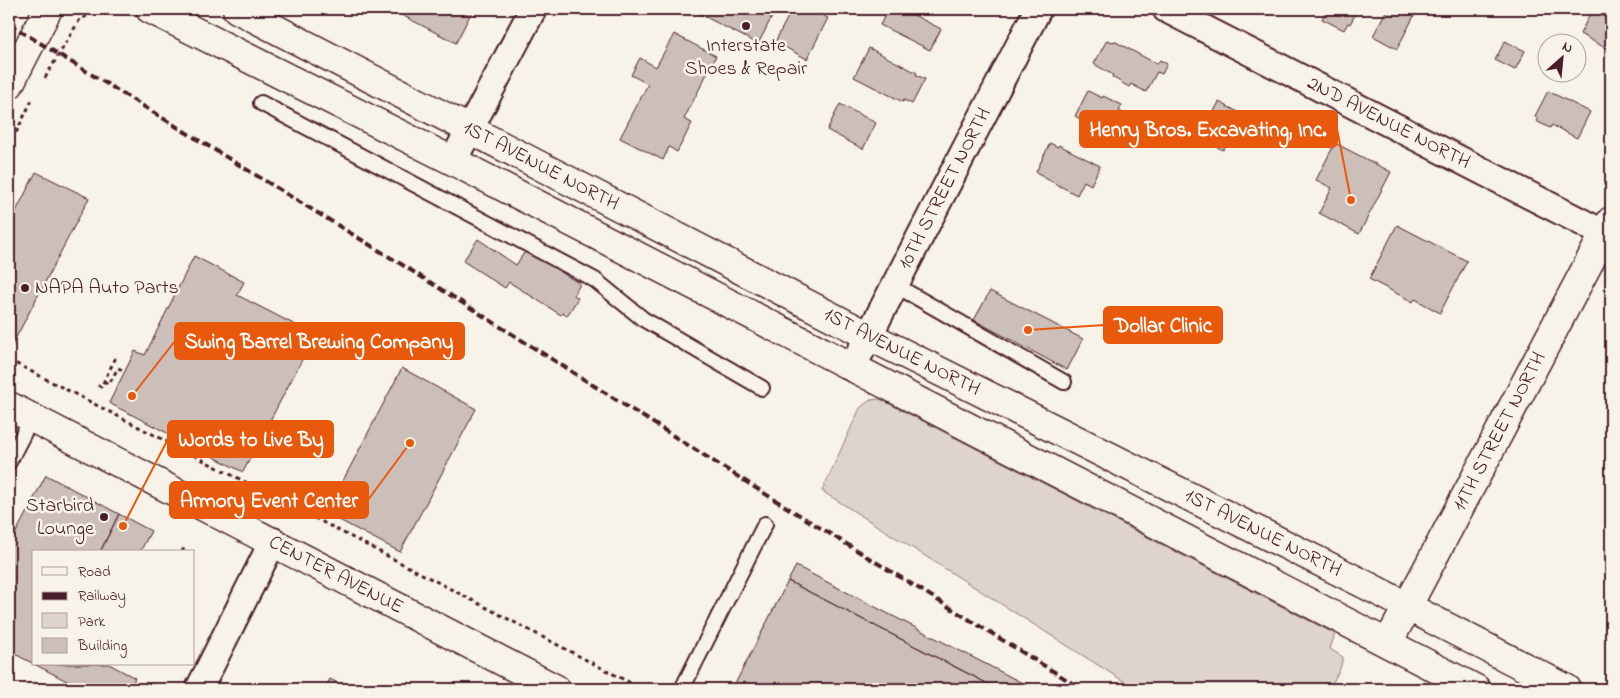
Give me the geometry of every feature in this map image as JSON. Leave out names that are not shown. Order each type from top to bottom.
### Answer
[{"type":"main road","points":[[9,86],[48,9]]},
{"type":"main road","name":"1ST AVENUE NORTH","points":[[150,9],[453,161],[1476,689]]},
{"type":"main road","name":"1ST AVENUE NORTH","points":[[237,9],[869,336],[1407,606],[1567,689]]},
{"type":"main road","name":"11TH STREET NORTH","points":[[1388,644],[1609,230]]},
{"type":"main road","name":"CENTER AVENUE","points":[[20,412],[273,541],[556,689]]},
{"type":"street","points":[[453,161],[533,9]]},
{"type":"street","name":"10TH STREET NORTH","points":[[852,368],[1038,9]]},
{"type":"street","name":"2ND AVENUE NORTH","points":[[1166,9],[1609,230]]},
{"type":"street","points":[[199,689],[273,541]]},
{"type":"lane","points":[[261,104],[595,280],[643,319],[762,388]]},
{"type":"lane","points":[[895,285],[1064,382]]},
{"type":"lane","points":[[9,462],[20,412]]},
{"type":"lane","points":[[682,689],[765,524]]},
{"type":"path","points":[[41,85],[80,19],[92,14]]},
{"type":"path","points":[[9,147],[37,92]]},
{"type":"path","points":[[98,385],[102,387],[116,359],[112,357]]},
{"type":"path","points":[[9,360],[642,689]]},
{"type":"path","points":[[104,382],[109,384],[118,368],[125,371]]},
{"type":"path","points":[[183,550],[185,546]]},
{"type":"green space","points":[[880,399],[1335,634],[1330,649],[1343,657],[1340,669],[1329,689],[1136,689],[822,491],[860,408],[870,400]]},
{"type":"building","points":[[390,9],[473,9],[456,43]]},
{"type":"building","name":"Interstate Shoes & Repair","points":[[690,9],[776,9],[758,44]]},
{"type":"building","points":[[792,9],[811,9],[828,18],[807,59],[775,42]]},
{"type":"building","points":[[888,9],[902,9],[941,29],[930,50],[880,25]]},
{"type":"building","points":[[1323,9],[1358,9],[1350,24],[1348,23],[1344,30],[1322,19],[1326,11]]},
{"type":"building","points":[[1387,9],[1405,9],[1415,14],[1397,49],[1373,36]]},
{"type":"building","points":[[1592,10],[1611,20],[1611,51],[1588,38],[1588,32],[1581,32]]},
{"type":"building","points":[[674,34],[716,56],[684,119],[692,123],[677,152],[669,147],[663,160],[620,138],[648,84],[631,75],[640,58],[656,67]]},
{"type":"building","points":[[1107,40],[1114,41],[1157,64],[1160,60],[1167,64],[1162,74],[1157,72],[1146,92],[1131,84],[1129,87],[1094,64]]},
{"type":"building","points":[[1505,41],[1525,51],[1515,70],[1495,60]]},
{"type":"building","points":[[869,48],[925,79],[912,104],[904,100],[903,102],[854,77]]},
{"type":"building","points":[[1088,91],[1122,105],[1119,111],[1133,118],[1122,140],[1108,133],[1105,137],[1087,128],[1089,124],[1075,116]]},
{"type":"building","points":[[1548,91],[1590,112],[1577,138],[1552,125],[1550,128],[1536,121],[1538,118],[1535,116]]},
{"type":"building","points":[[1219,102],[1242,114],[1223,150],[1200,138]]},
{"type":"building","points":[[840,104],[876,123],[863,149],[827,130]]},
{"type":"building","points":[[1050,143],[1058,147],[1059,145],[1100,166],[1091,185],[1084,181],[1077,195],[1036,172]]},
{"type":"building","points":[[1335,143],[1391,172],[1359,234],[1319,213],[1332,188],[1316,180]]},
{"type":"building","name":"NAPA Auto Parts","points":[[36,172],[89,198],[9,351],[9,225]]},
{"type":"building","points":[[1397,225],[1467,261],[1440,313],[1415,299],[1413,302],[1369,279]]},
{"type":"building","points":[[478,239],[516,265],[526,250],[580,284],[574,295],[578,298],[567,316],[562,313],[561,315],[509,282],[505,288],[463,261]]},
{"type":"building","points":[[194,256],[244,282],[237,295],[315,335],[243,472],[109,403],[135,351],[145,355]]},
{"type":"building","points":[[990,291],[1083,339],[1067,370],[974,320]]},
{"type":"building","points":[[402,368],[476,409],[400,552],[326,513]]},
{"type":"building","points":[[46,475],[119,514],[101,550],[32,550],[32,663],[9,651],[9,546]]},
{"type":"building","points":[[119,514],[151,531],[141,550],[101,550]]},
{"type":"building","points":[[796,566],[1034,689],[998,689],[788,581]]},
{"type":"building","points":[[788,581],[998,689],[745,689],[735,684]]},
{"type":"building","points":[[38,666],[113,666],[135,678],[130,689],[82,689]]},
{"type":"building","points":[[330,679],[350,689],[324,689]]},
{"type":"railway","points":[[9,24],[401,264],[775,500],[1082,689]]},
{"type":"place","name":"Interstate Shoes & Repair","points":[[746,26]]},
{"type":"place","name":"Henry Bros. Excavating, Inc.","points":[[1351,200]]},
{"type":"place","name":"NAPA Auto Parts","points":[[25,288]]},
{"type":"place","name":"Dollar Clinic","points":[[1028,330]]},
{"type":"place","name":"Swing Barrel Brewing Company","points":[[132,396]]},
{"type":"place","name":"Armory Event Center","points":[[410,443]]},
{"type":"place","name":"Starbird Lounge","points":[[104,517]]},
{"type":"place","name":"Words to Live By","points":[[123,526]]}]
